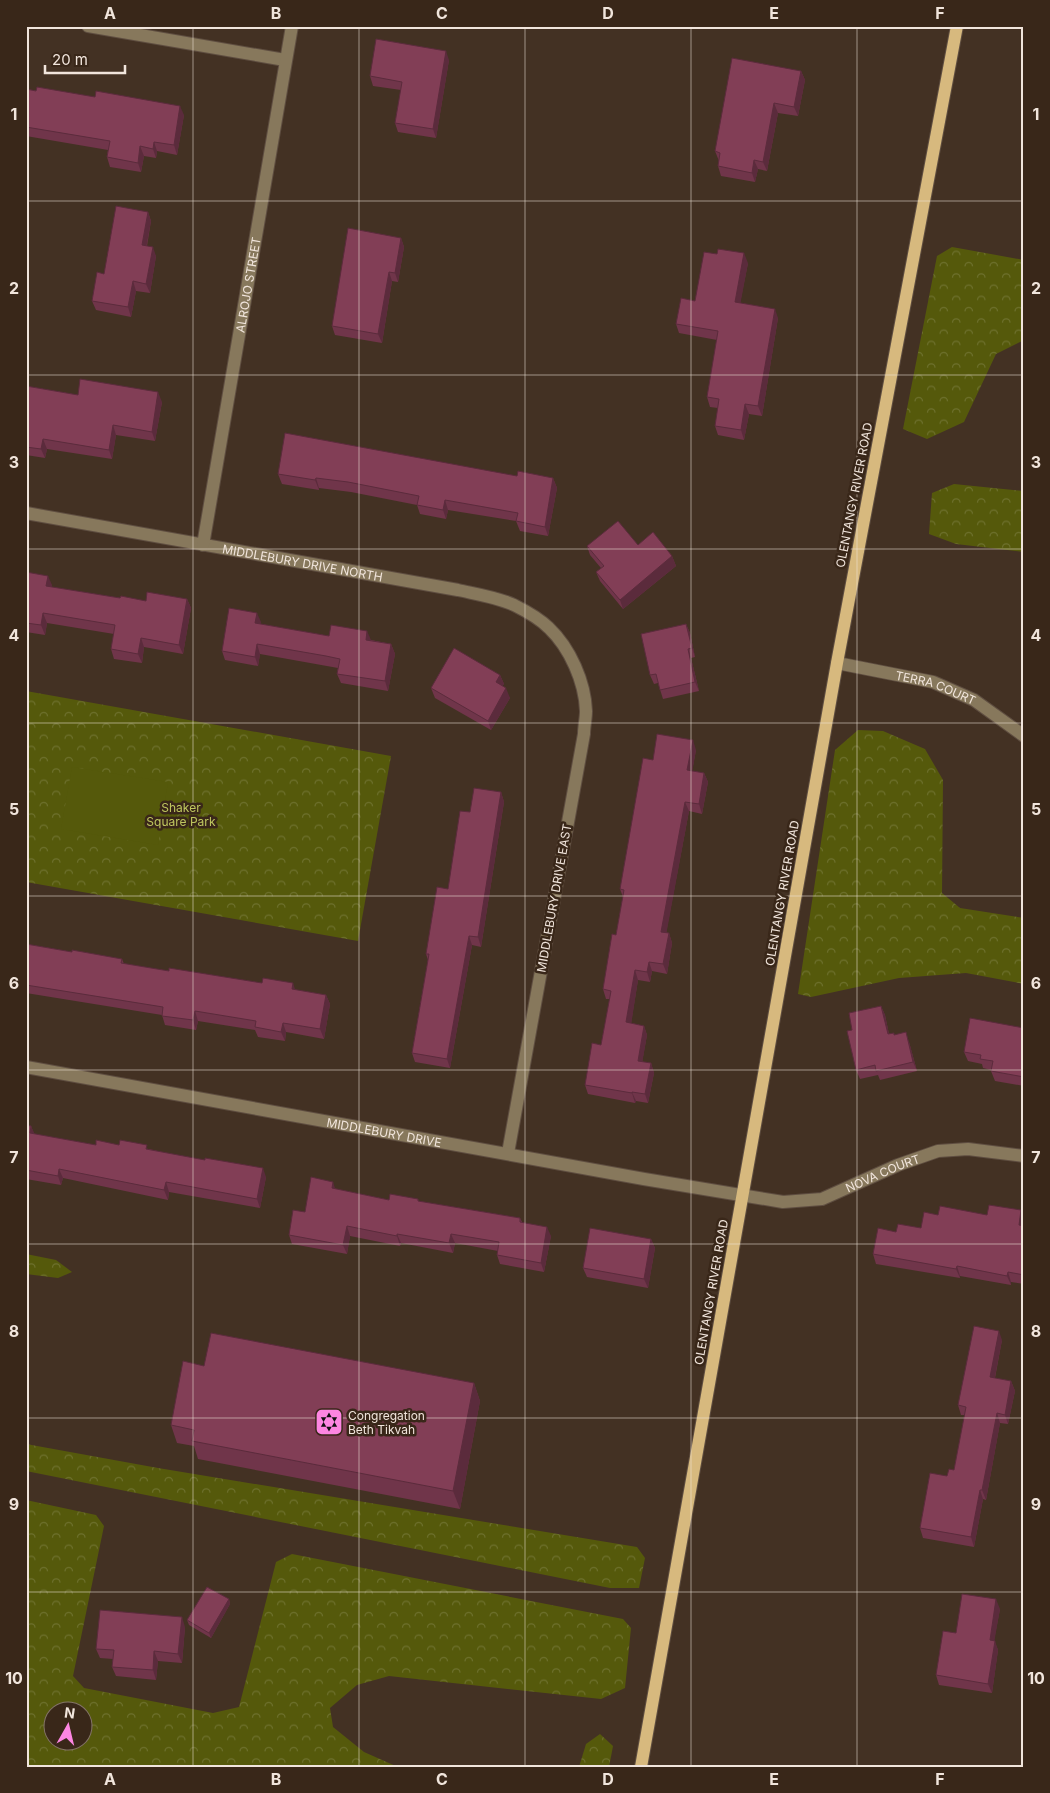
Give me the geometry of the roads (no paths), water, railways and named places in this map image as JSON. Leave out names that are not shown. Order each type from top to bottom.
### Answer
[{"type":"main road","name":"OLENTANGY RIVER ROAD","points":[[641,1767],[837,663],[956,26]]},
{"type":"street","points":[[88,26],[285,60]]},
{"type":"street","name":"ALROJO STREET","points":[[202,545],[292,26]]},
{"type":"street","name":"MIDDLEBURY DRIVE NORTH","points":[[26,513],[492,598],[512,604],[532,615],[549,628],[563,645]]},
{"type":"street","name":"MIDDLEBURY DRIVE EAST","points":[[508,1153],[584,734],[586,710],[582,688],[574,665],[563,645]]},
{"type":"street","name":"TERRA COURT","points":[[837,663],[940,684],[974,700],[1024,736]]},
{"type":"street","name":"MIDDLEBURY DRIVE","points":[[26,1067],[742,1196]]},
{"type":"street","name":"NOVA COURT","points":[[742,1196],[783,1202],[822,1199],[938,1151],[968,1149],[1024,1156]]},
{"type":"place","name":"Congregation Beth Tikvah","points":[[329,1422]]},
{"type":"park label","name":"Shaker Square Park","points":[[181,814]]}]
